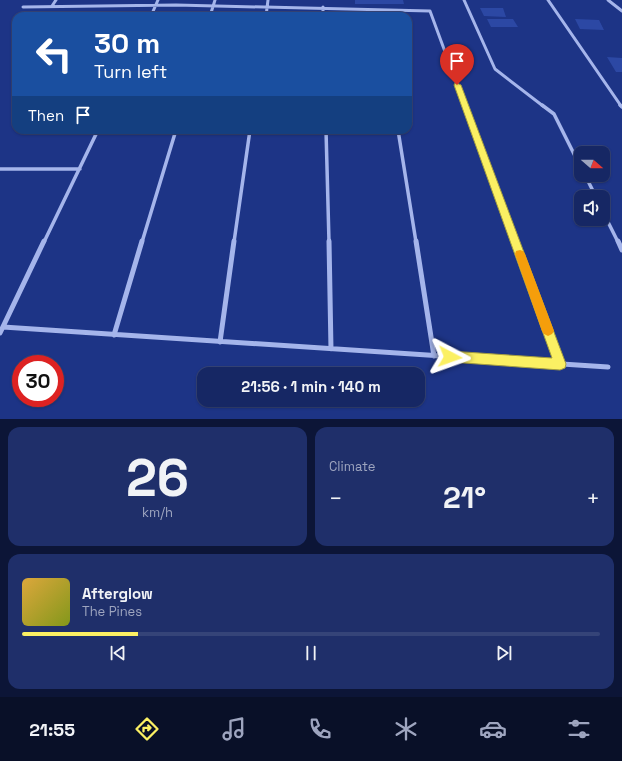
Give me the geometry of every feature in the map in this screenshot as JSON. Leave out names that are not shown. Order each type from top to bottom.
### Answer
[{"type":"street","points":[[52,6],[56,0]]},
{"type":"street","points":[[104,5],[106,0]]},
{"type":"street","points":[[153,12],[158,0]]},
{"type":"street","points":[[211,12],[215,0]]},
{"type":"street","points":[[266,12],[268,0]]},
{"type":"street","points":[[464,0],[495,69],[554,114],[574,154]]},
{"type":"street","points":[[548,0],[622,107]]},
{"type":"street","points":[[608,0],[622,12]]},
{"type":"street","points":[[23,7],[104,5],[267,6],[430,11],[560,364]]},
{"type":"street","points":[[96,134],[1,330],[114,334],[608,367]]},
{"type":"street","points":[[114,334],[175,134]]},
{"type":"street","points":[[220,342],[249,134]]},
{"type":"street","points":[[326,134],[331,349]]},
{"type":"street","points":[[399,134],[434,356]]},
{"type":"street","points":[[0,169],[80,169]]},
{"type":"street","points":[[610,226],[622,250]]},
{"type":"building","points":[[355,0],[403,0],[404,4],[355,4]]},
{"type":"building","points":[[480,8],[503,8],[506,17],[484,16]]},
{"type":"building","points":[[487,19],[513,19],[518,27],[491,27]]},
{"type":"building","points":[[575,19],[599,20],[604,30],[580,29]]},
{"type":"building","points":[[607,57],[622,58],[622,72],[616,72]]},
{"type":"slow traffic","points":[[520,254],[548,331]]},
{"type":"route","points":[[450,357],[560,364],[457,85]]}]
